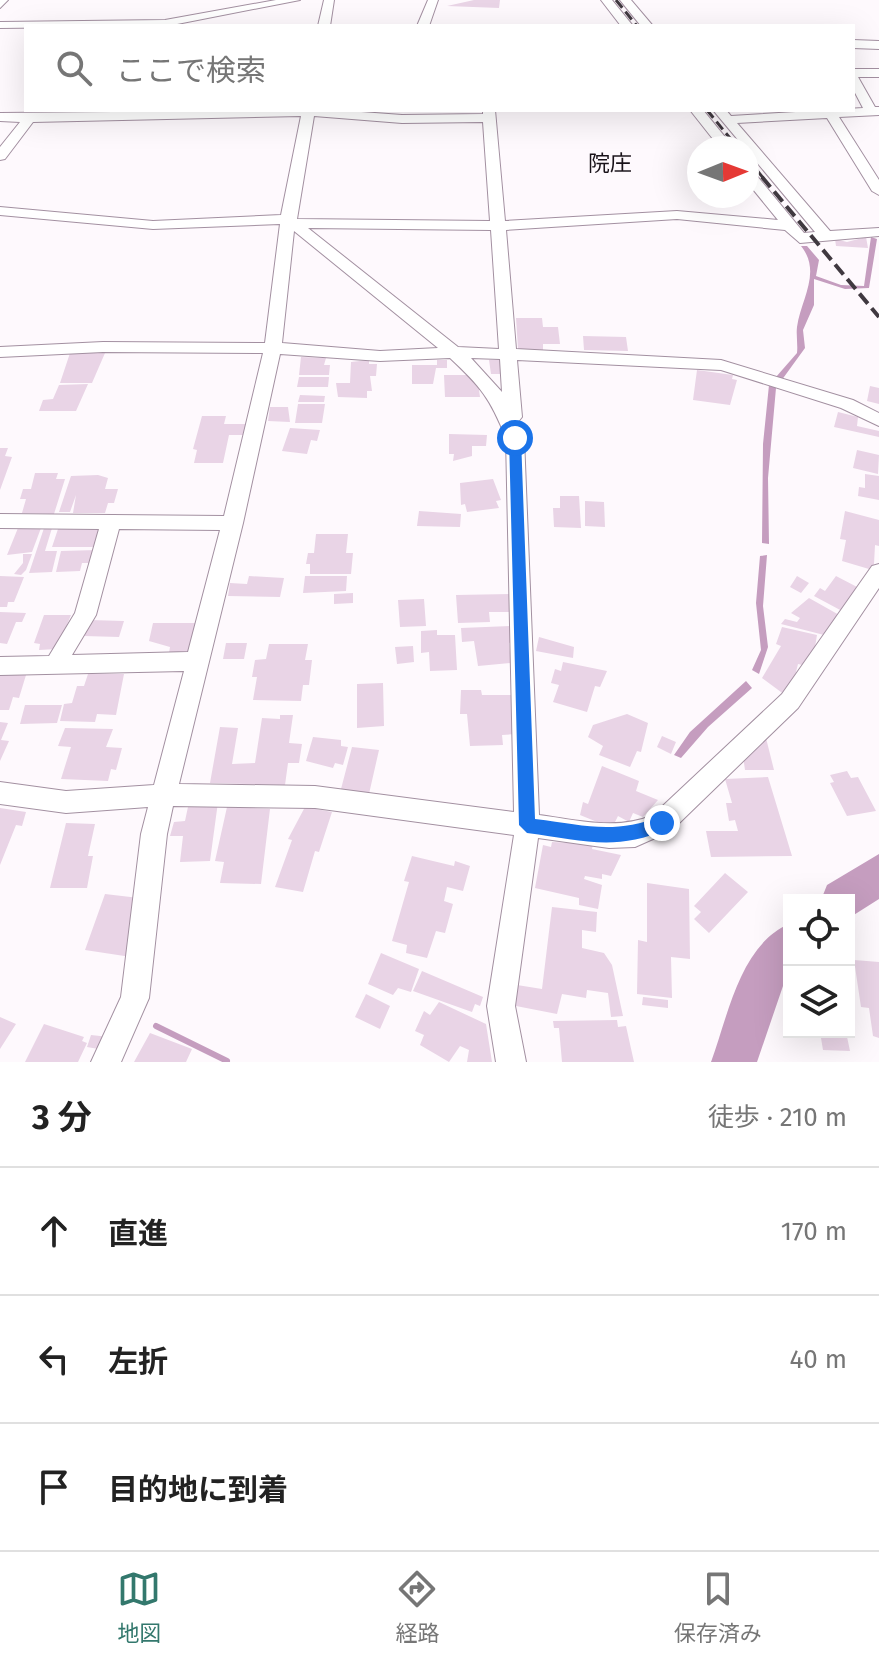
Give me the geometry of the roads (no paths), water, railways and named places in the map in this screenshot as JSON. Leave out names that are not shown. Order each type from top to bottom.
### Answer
[{"type":"street","points":[[0,5],[3,0]]},
{"type":"street","points":[[82,24],[165,23],[295,0]]},
{"type":"street","points":[[324,24],[329,0]]},
{"type":"street","points":[[424,24],[433,0]]},
{"type":"street","points":[[606,0],[625,24]]},
{"type":"street","points":[[625,0],[645,24]]},
{"type":"street","points":[[0,25],[24,25]]},
{"type":"street","points":[[855,44],[879,45]]},
{"type":"street","points":[[855,75],[879,73]]},
{"type":"street","points":[[855,78],[875,111],[855,112]]},
{"type":"street","points":[[0,156],[24,109]]},
{"type":"street","points":[[0,117],[268,112]]},
{"type":"street","points":[[106,1062],[135,998],[154,834],[233,523],[273,348],[309,112]]},
{"type":"street","points":[[321,112],[402,119],[490,114],[496,226],[515,438],[527,825],[501,1006],[511,1062]]},
{"type":"street","points":[[698,112],[717,136]]},
{"type":"street","points":[[723,115],[852,112]]},
{"type":"street","points":[[830,113],[879,191]]},
{"type":"street","points":[[723,115],[827,237]]},
{"type":"street","points":[[759,188],[800,238],[879,232]]},
{"type":"street","points":[[0,211],[153,225],[291,221],[496,226],[677,215],[790,226]]},
{"type":"street","points":[[291,221],[454,352],[489,385],[502,405],[515,438]]},
{"type":"street","points":[[0,352],[103,347],[273,348],[380,356],[507,353],[721,365],[787,384],[879,420]]},
{"type":"street","points":[[0,521],[233,523]]},
{"type":"street","points":[[54,666],[85,615],[111,521]]},
{"type":"street","points":[[0,793],[66,802],[164,795],[315,797],[609,836],[635,835],[662,823],[790,701],[879,572]]},
{"type":"street","points":[[0,666],[197,661]]},
{"type":"waterway","points":[[851,894],[879,874]]},
{"type":"waterway","points":[[734,1062],[766,973],[783,953]]},
{"type":"waterway","points":[[156,1026],[227,1061]]},
{"type":"railway","points":[[616,0],[635,24]]},
{"type":"railway","points":[[709,112],[728,136]]},
{"type":"railway","points":[[759,173],[764,179]]},
{"type":"railway","points":[[762,177],[879,317]]},
{"type":"district","name":"院庄","points":[[610,163]]}]
